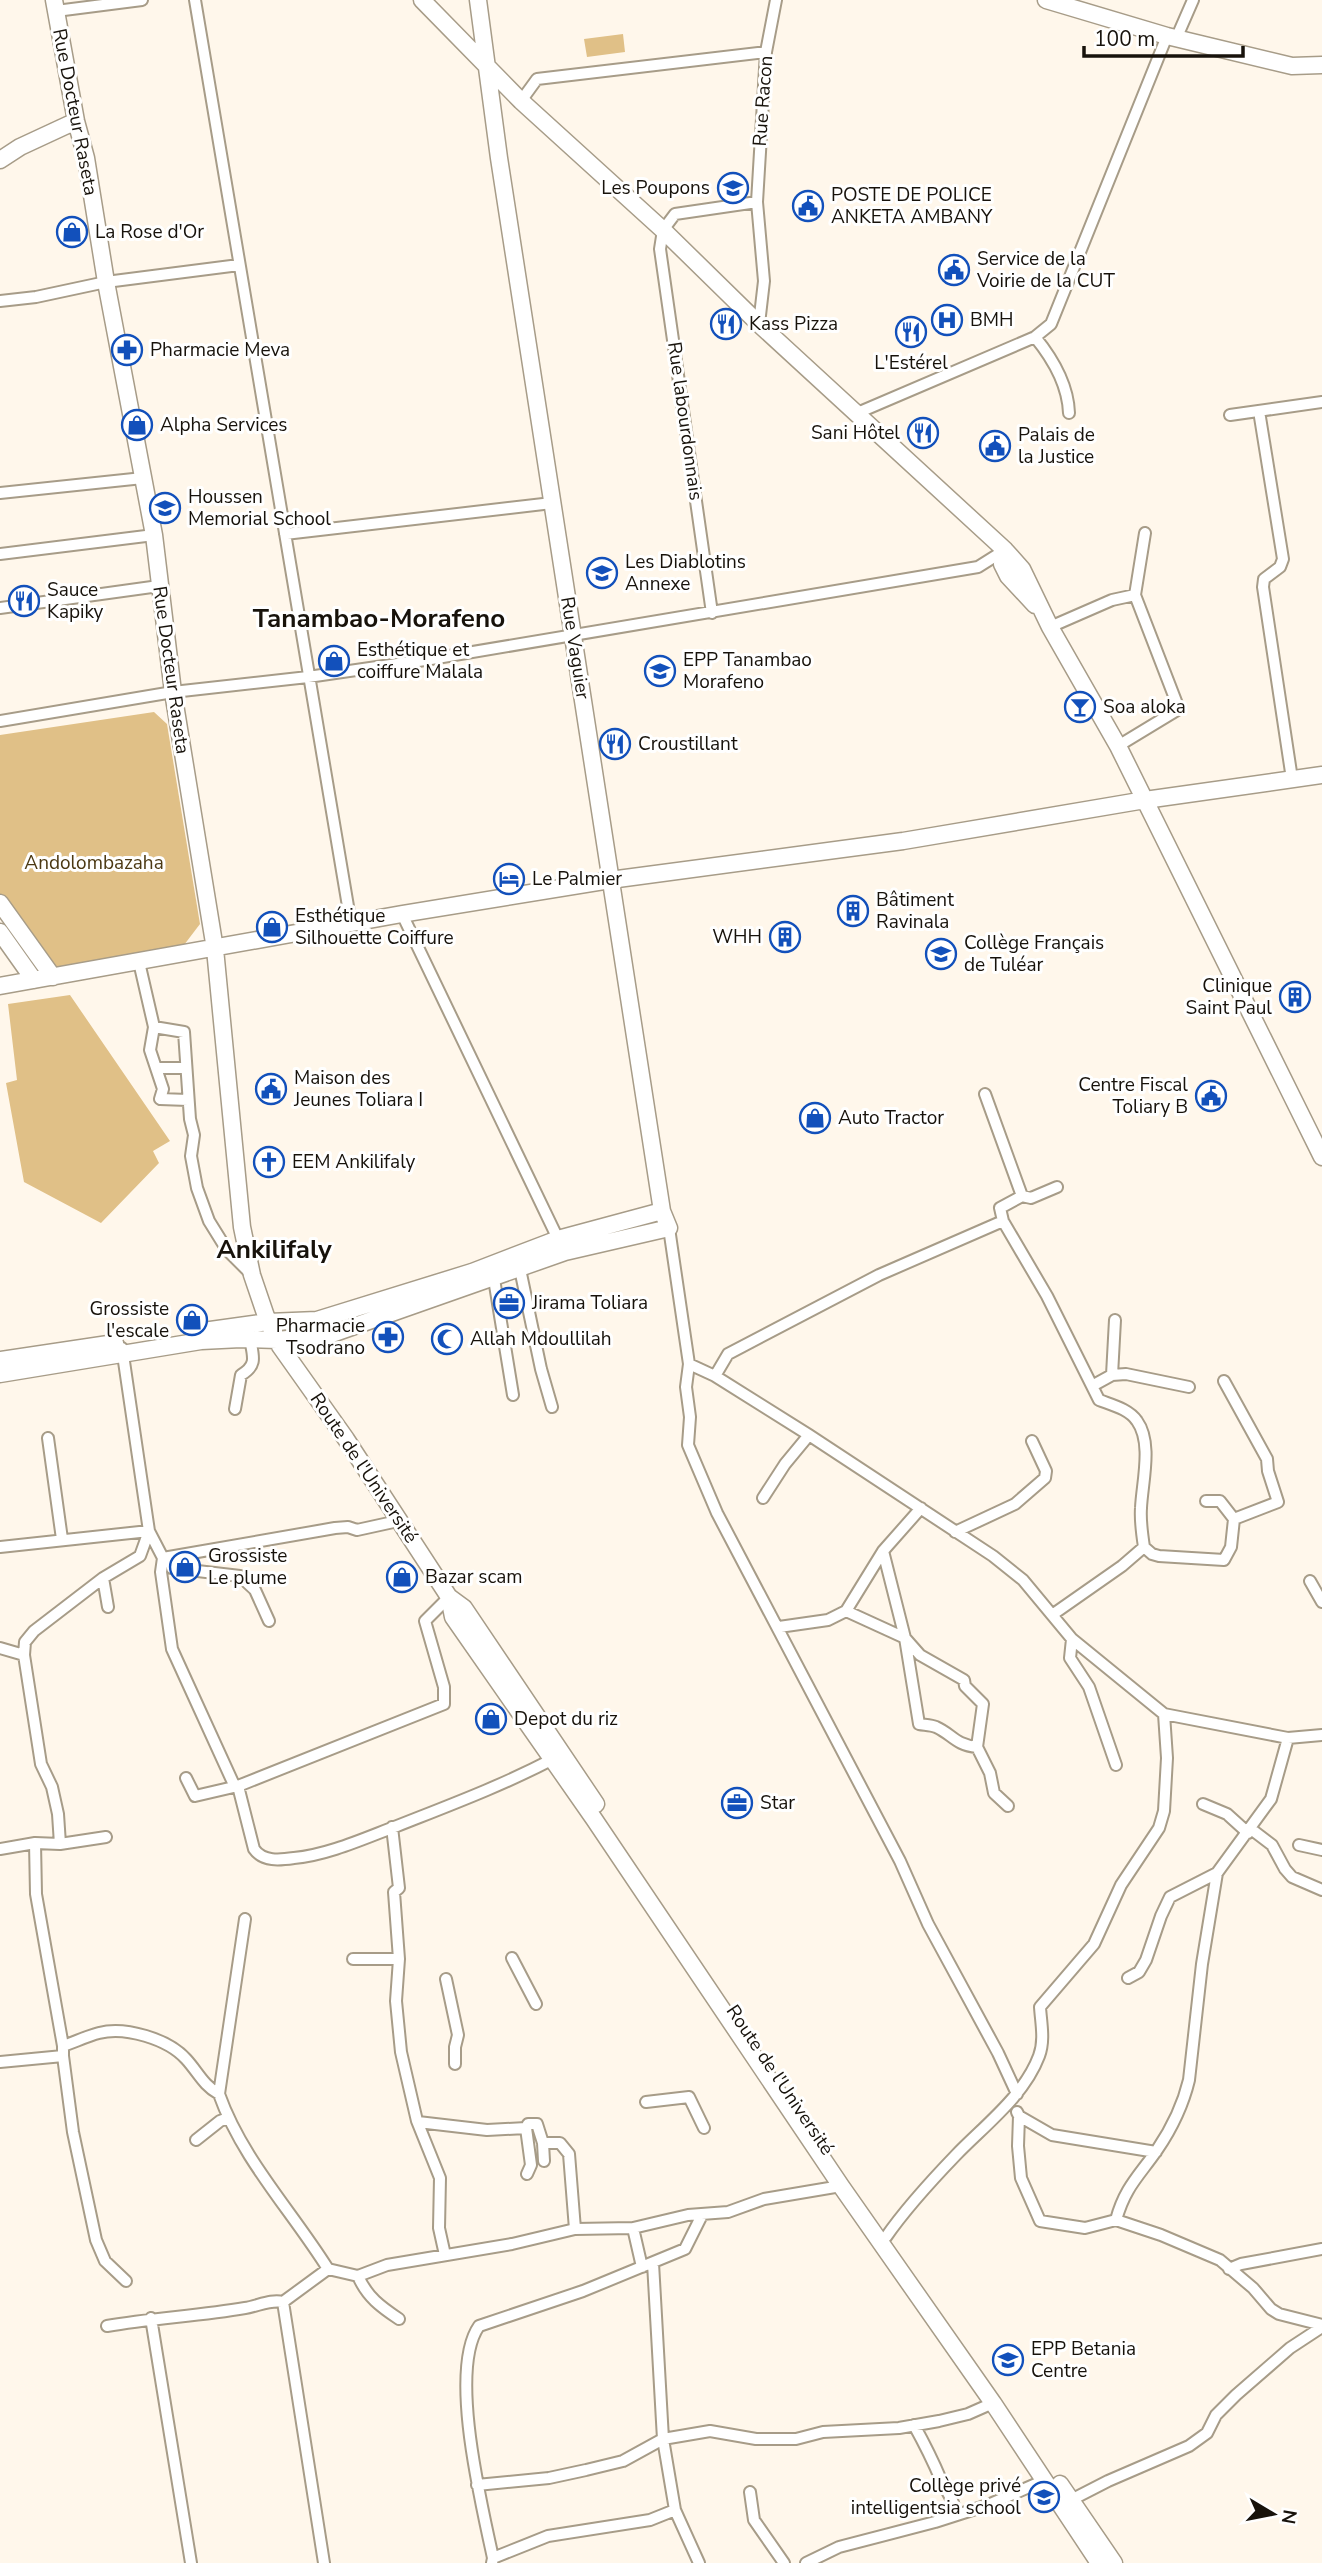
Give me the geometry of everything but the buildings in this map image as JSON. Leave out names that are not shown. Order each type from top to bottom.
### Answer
[{"type":"street","points":[[55,6],[142,0]]},
{"type":"street","points":[[195,0],[351,924]]},
{"type":"street","points":[[422,0],[521,101],[663,230],[759,324],[1005,550],[1022,569],[1047,620],[1118,746],[1322,1157]]},
{"type":"street","name":"Rue Vaguier","points":[[478,0],[499,158],[610,880],[662,1211],[669,1228]]},
{"type":"street","name":"Rue Racon","points":[[759,324],[764,281],[757,202],[766,52],[776,0]]},
{"type":"street","points":[[1046,0],[1172,38],[1292,66],[1322,65]]},
{"type":"street","points":[[855,414],[1035,337],[1051,324],[1172,38],[1193,0]]},
{"type":"street","name":"Rue Docteur Raseta","points":[[55,6],[76,121],[86,158],[106,282],[154,535],[173,692],[215,949],[242,1227],[252,1275],[268,1322],[278,1340]]},
{"type":"street","points":[[521,101],[537,79],[766,52]]},
{"type":"street","points":[[0,160],[20,147],[76,121]]},
{"type":"street","points":[[663,230],[675,214],[757,202]]},
{"type":"street","name":"Rue labourdonnais","points":[[663,230],[660,249],[712,613]]},
{"type":"street","points":[[0,300],[36,297],[106,282],[239,265]]},
{"type":"street","points":[[1035,337],[1053,360],[1068,398],[1069,413]]},
{"type":"street","points":[[1230,415],[1322,402]]},
{"type":"street","points":[[1259,411],[1283,559],[1280,567],[1264,579],[1263,587],[1292,779]]},
{"type":"street","points":[[0,493],[142,478]]},
{"type":"street","points":[[285,534],[552,503]]},
{"type":"street","points":[[1118,746],[1179,709],[1135,595],[1145,533]]},
{"type":"street","points":[[0,554],[154,535]]},
{"type":"street","points":[[0,721],[173,692],[309,677],[712,613],[978,567],[1005,550]]},
{"type":"street","points":[[0,608],[159,586]]},
{"type":"street","points":[[1047,620],[1135,595]]},
{"type":"street","points":[[0,986],[402,914],[610,880],[903,841],[1144,800],[1322,775]]},
{"type":"street","points":[[0,903],[53,977]]},
{"type":"street","points":[[402,914],[561,1246]]},
{"type":"street","points":[[0,932],[34,980]]},
{"type":"street","points":[[139,962],[154,1027],[149,1050],[163,1089],[160,1099],[188,1100]]},
{"type":"street","points":[[154,1027],[184,1032],[188,1100],[194,1135],[191,1156],[197,1188],[205,1210],[227,1250],[252,1275]]},
{"type":"street","points":[[157,1068],[186,1068]]},
{"type":"street","points":[[985,1094],[1022,1196]]},
{"type":"street","points":[[1057,1187],[1031,1198],[1022,1196],[1000,1208],[1003,1220],[1046,1296],[1099,1400],[1125,1410],[1137,1421],[1142,1433],[1146,1460],[1140,1511],[1143,1546],[1159,1556],[1224,1560],[1231,1548],[1234,1519],[1220,1501],[1206,1501]]},
{"type":"street","points":[[0,1374],[122,1347],[268,1322],[317,1320],[561,1246],[662,1211]]},
{"type":"street","points":[[715,1376],[728,1354],[878,1275],[1003,1220]]},
{"type":"street","points":[[0,1360],[122,1347],[329,1335],[494,1279],[520,1269],[561,1246],[669,1228],[689,1364],[686,1387],[690,1417],[688,1445],[717,1513],[900,1861],[928,1924],[998,2053],[1018,2116],[1021,2178],[1040,2221],[1085,2228],[1116,2220],[1161,2235],[1220,2260],[1279,2314],[1322,2326]]},
{"type":"street","points":[[520,1269],[541,1369],[552,1407]]},
{"type":"street","points":[[494,1279],[513,1395]]},
{"type":"street","points":[[1112,1375],[1115,1320]]},
{"type":"street","points":[[235,1409],[241,1375],[251,1369],[254,1360],[250,1339]]},
{"type":"street","name":"Route de l'Université","points":[[278,1340],[449,1597],[464,1608],[886,2237],[1114,2563]]},
{"type":"street","points":[[122,1347],[149,1531],[172,1568],[240,1576],[255,1590],[269,1621]]},
{"type":"street","points":[[689,1364],[715,1376],[809,1435],[993,1556],[1023,1580],[1072,1639],[1164,1714],[1288,1738],[1322,1735]]},
{"type":"street","points":[[1092,1386],[1112,1375],[1144,1376],[1189,1387]]},
{"type":"street","points":[[1224,1381],[1267,1459],[1278,1502],[1234,1519]]},
{"type":"street","points":[[763,1498],[785,1464],[809,1435]]},
{"type":"street","points":[[48,1438],[62,1539]]},
{"type":"street","points":[[955,1532],[1015,1504],[1045,1478],[1046,1471],[1032,1441]]},
{"type":"street","points":[[779,1627],[828,1620],[846,1611],[883,1551],[921,1508]]},
{"type":"street","points":[[167,1558],[335,1528],[348,1527],[357,1530],[398,1521]]},
{"type":"street","points":[[0,1547],[149,1531]]},
{"type":"street","points":[[60,1844],[58,1814],[52,1787],[41,1764],[24,1655],[25,1642],[34,1630],[103,1578],[140,1556],[149,1531]]},
{"type":"street","points":[[1052,1615],[1122,1566],[1143,1546]]},
{"type":"street","points":[[883,1551],[905,1638],[919,1724],[938,1728],[948,1737],[968,1746],[977,1746]]},
{"type":"street","points":[[167,1558],[161,1572],[172,1649],[237,1786],[254,1849],[259,1856],[268,1859],[295,1858],[362,1840],[503,1785],[551,1760]]},
{"type":"street","points":[[103,1578],[108,1607]]},
{"type":"street","points":[[1310,1581],[1322,1601]]},
{"type":"street","points":[[186,1778],[195,1796],[237,1786],[444,1704],[443,1687],[425,1621],[449,1597]]},
{"type":"street","name":"Route de l'Université","points":[[449,1597],[453,1617],[841,2186],[993,2403],[1099,2563]]},
{"type":"street","points":[[846,1611],[905,1638],[920,1655],[964,1679],[965,1686],[983,1704],[977,1746],[989,1773],[994,1793],[1008,1806]]},
{"type":"street","points":[[1072,1639],[1070,1658],[1089,1687],[1116,1765]]},
{"type":"street","points":[[0,1648],[24,1655]]},
{"type":"street","points":[[886,2237],[899,2218],[956,2155],[1014,2097],[1039,2056],[1042,2036],[1040,2007],[1094,1944],[1121,1885],[1159,1828],[1164,1811],[1166,1771],[1164,1714]]},
{"type":"street","points":[[1128,1978],[1139,1972],[1146,1960],[1170,1897],[1217,1874],[1250,1831],[1271,1799],[1288,1738]]},
{"type":"street","points":[[1203,1804],[1227,1814],[1272,1845],[1292,1877],[1322,1890]]},
{"type":"street","points":[[392,1827],[399,1888],[394,1892],[399,1959],[396,2001],[401,2052],[418,2122],[440,2178],[439,2218],[445,2255]]},
{"type":"street","points":[[0,1849],[35,1843],[60,1844],[106,1838]]},
{"type":"street","points":[[35,1843],[36,1894],[63,2051],[73,2132],[96,2240],[105,2261],[126,2281]]},
{"type":"street","points":[[1298,1845],[1322,1850]]},
{"type":"street","points":[[1116,2220],[1121,2199],[1130,2183],[1156,2152],[1184,2098],[1189,2080],[1202,1964],[1217,1874]]},
{"type":"street","points":[[245,1919],[219,2094],[243,2147],[328,2269],[358,2276],[387,2264],[512,2244],[575,2229],[633,2228],[688,2215],[728,2212],[764,2199],[841,2186]]},
{"type":"street","points":[[512,1958],[536,2004]]},
{"type":"street","points":[[353,1959],[399,1959]]},
{"type":"street","points":[[446,1979],[458,2035],[454,2047],[455,2064]]},
{"type":"street","points":[[0,2062],[63,2051],[101,2032],[121,2032],[144,2036],[176,2049],[208,2088],[219,2094]]},
{"type":"street","points":[[646,2102],[689,2097],[704,2128]]},
{"type":"street","points":[[1018,2116],[1052,2135],[1156,2152]]},
{"type":"street","points":[[196,2140],[228,2118]]},
{"type":"street","points":[[418,2122],[487,2130],[526,2128],[528,2124],[537,2124],[543,2143],[544,2161]]},
{"type":"street","points":[[526,2128],[531,2165],[527,2174]]},
{"type":"street","points":[[543,2143],[560,2143],[569,2154],[575,2229]]},
{"type":"street","points":[[675,2510],[650,2520],[548,2536],[493,2561],[477,2485],[466,2395],[466,2360],[471,2337],[478,2326],[583,2291],[685,2249],[702,2215]]},
{"type":"street","points":[[633,2228],[648,2265],[663,2439],[675,2510],[699,2563]]},
{"type":"street","points":[[1229,2269],[1241,2264],[1322,2249]]},
{"type":"street","points":[[107,2326],[283,2302],[328,2269]]},
{"type":"street","points":[[358,2276],[364,2291],[377,2305],[399,2319]]},
{"type":"street","points":[[283,2302],[324,2563]]},
{"type":"street","points":[[151,2318],[191,2563]]},
{"type":"street","points":[[1071,2500],[1189,2446],[1207,2433],[1216,2416],[1236,2395],[1290,2348],[1322,2326]]},
{"type":"street","points":[[477,2485],[549,2477],[598,2467],[623,2461],[663,2439],[710,2431],[756,2440],[796,2439],[823,2432],[914,2425],[968,2414],[993,2403]]},
{"type":"street","points":[[914,2425],[955,2504],[956,2515]]},
{"type":"street","points":[[806,2563],[839,2547],[988,2505],[1045,2480]]},
{"type":"street","points":[[750,2492],[754,2520],[784,2563]]},
{"type":"green space","points":[[623,34],[625,52],[587,57],[584,39]]},
{"type":"green space","name":"Andolombazaha","points":[[154,712],[167,724],[200,924],[184,945],[50,969],[0,898],[0,735]]},
{"type":"green space","points":[[70,995],[170,1141],[153,1151],[159,1163],[101,1223],[24,1182],[6,1083],[17,1080],[8,1004]]},
{"type":"place","name":"Les Poupons","points":[[733,188]]},
{"type":"place","name":"POSTE DE POLICE ANKETA AMBANY","points":[[808,206]]},
{"type":"place","name":"La Rose d'Or","points":[[72,232]]},
{"type":"place","name":"Service de la Voirie de la CUT","points":[[954,270]]},
{"type":"place","name":"BMH","points":[[947,320]]},
{"type":"place","name":"Kass Pizza","points":[[726,324]]},
{"type":"place","name":"L'Estérel","points":[[911,332]]},
{"type":"place","name":"Pharmacie Meva","points":[[127,350]]},
{"type":"place","name":"Alpha Services","points":[[137,425]]},
{"type":"place","name":"Sani Hôtel","points":[[923,433]]},
{"type":"place","name":"Palais de la Justice","points":[[995,446]]},
{"type":"place","name":"Houssen Memorial School","points":[[165,508]]},
{"type":"place","name":"Les Diablotins Annexe","points":[[602,573]]},
{"type":"place","name":"Sauce Kapiky","points":[[24,601]]},
{"type":"place","name":"Esthétique et coiffure Malala","points":[[334,661]]},
{"type":"place","name":"EPP Tanambao Morafeno","points":[[660,671]]},
{"type":"place","name":"Soa aloka","points":[[1080,707]]},
{"type":"place","name":"Croustillant","points":[[615,744]]},
{"type":"place","name":"Le Palmier","points":[[509,879]]},
{"type":"place","name":"Bâtiment Ravinala","points":[[853,911]]},
{"type":"place","name":"Esthétique Silhouette Coiffure","points":[[272,927]]},
{"type":"place","name":"WHH","points":[[785,937]]},
{"type":"place","name":"Collège Français de Tuléar","points":[[941,954]]},
{"type":"place","name":"Clinique Saint Paul","points":[[1295,997]]},
{"type":"place","name":"Maison des Jeunes Toliara I","points":[[271,1089]]},
{"type":"place","name":"Centre Fiscal Toliary B","points":[[1211,1096]]},
{"type":"place","name":"Auto Tractor","points":[[815,1118]]},
{"type":"place","name":"EEM Ankilifaly","points":[[269,1162]]},
{"type":"place","name":"Jirama Toliara","points":[[509,1303]]},
{"type":"place","name":"Grossiste l'escale","points":[[192,1320]]},
{"type":"place","name":"Pharmacie Tsodrano","points":[[388,1337]]},
{"type":"place","name":"Allah Mdoullilah","points":[[447,1339]]},
{"type":"place","name":"Grossiste Le plume","points":[[185,1567]]},
{"type":"place","name":"Bazar scam","points":[[402,1577]]},
{"type":"place","name":"Depot du riz","points":[[491,1719]]},
{"type":"place","name":"Star","points":[[737,1803]]},
{"type":"place","name":"EPP Betania Centre","points":[[1008,2360]]},
{"type":"place","name":"Collège privé intelligentsia school","points":[[1044,2497]]},
{"type":"district","name":"Tanambao-Morafeno","points":[[379,618]]},
{"type":"district","name":"Ankilifaly","points":[[274,1249]]}]
